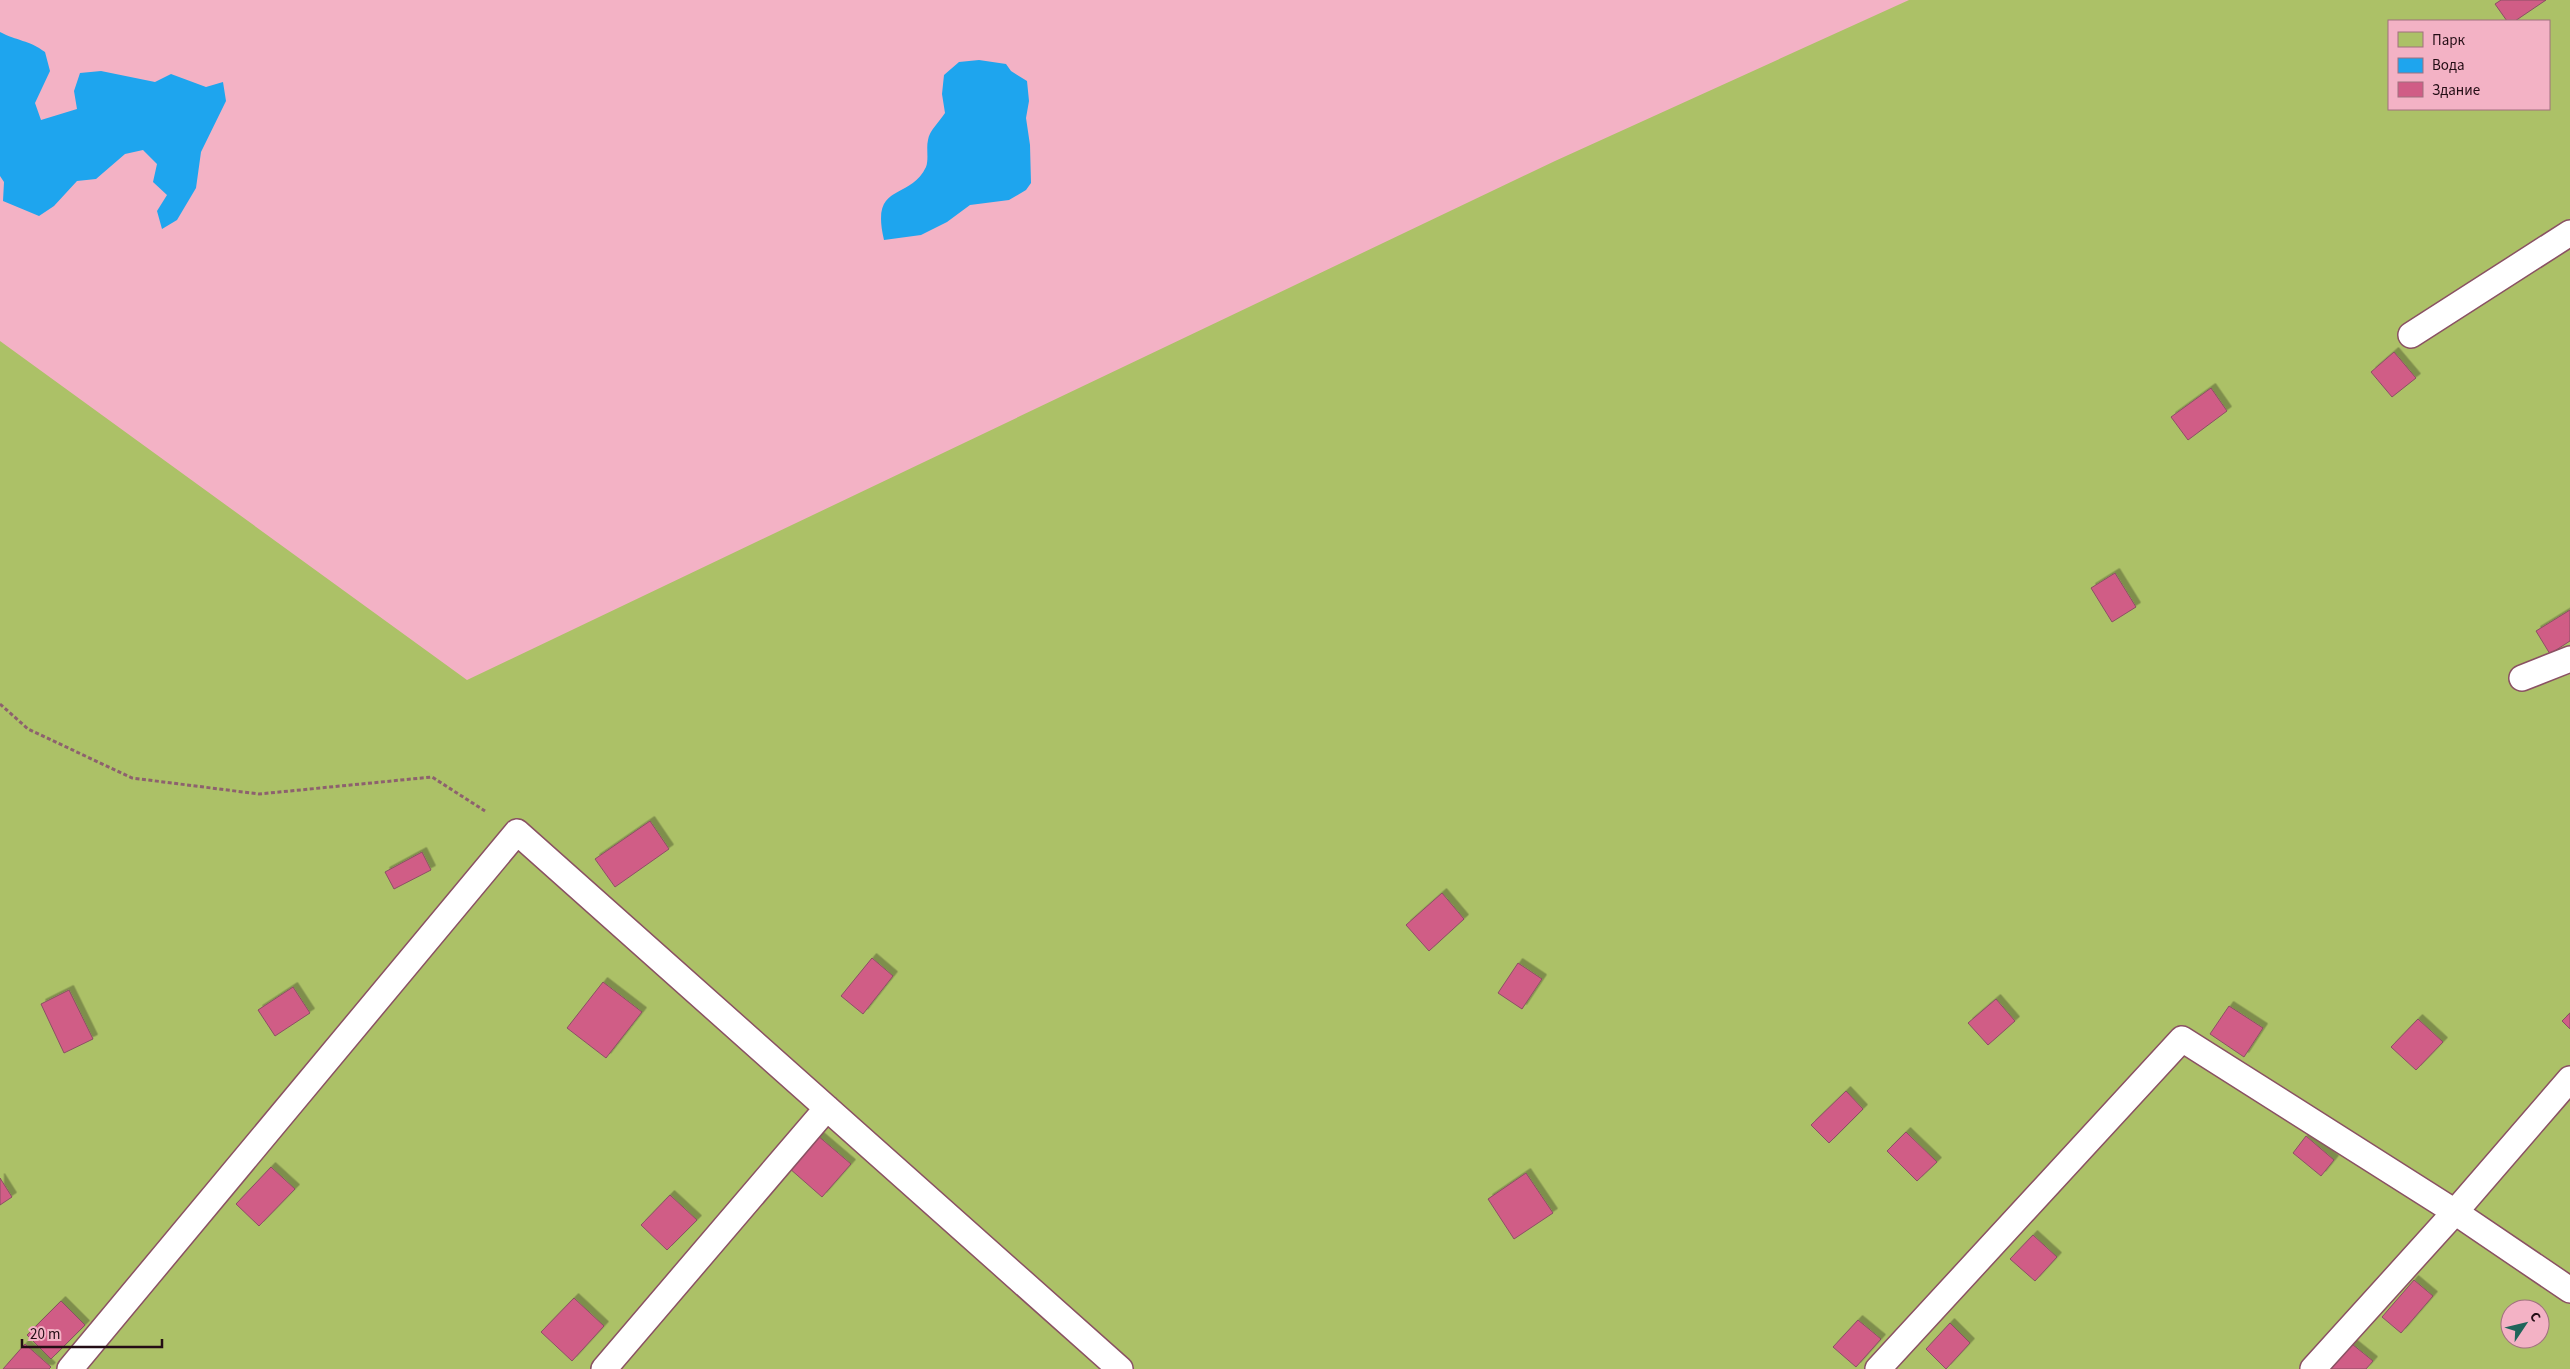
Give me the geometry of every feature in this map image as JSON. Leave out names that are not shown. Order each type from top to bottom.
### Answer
[{"type":"lane","points":[[2411,334],[2570,233]]},
{"type":"lane","points":[[2522,678],[2570,659]]},
{"type":"lane","points":[[70,1369],[516,832],[827,1108],[1107,1365]]},
{"type":"lane","points":[[1878,1369],[2182,1039],[2455,1212],[2570,1290]]},
{"type":"lane","points":[[2313,1369],[2455,1212],[2570,1079]]},
{"type":"lane","points":[[604,1369],[827,1108]]},
{"type":"path","points":[[0,704],[28,729],[132,778],[258,794],[432,777],[516,832]]},
{"type":"green space","points":[[1909,0],[2570,0],[2570,1369],[0,1369],[0,341],[467,680],[1555,161]]},
{"type":"water","points":[[0,32],[34,45],[45,52],[50,71],[35,103],[41,120],[77,109],[74,91],[80,73],[101,71],[155,82],[171,74],[206,87],[223,82],[226,101],[201,152],[196,188],[177,220],[162,229],[157,211],[167,195],[153,182],[157,164],[143,150],[125,154],[96,179],[77,181],[54,206],[39,216],[3,201],[4,182],[0,176]]},
{"type":"water","points":[[979,60],[1006,64],[1011,71],[1027,81],[1029,101],[1026,118],[1030,145],[1031,183],[1026,190],[1009,200],[970,205],[947,222],[921,235],[884,240],[881,221],[882,209],[887,200],[893,194],[919,178],[926,167],[929,137],[945,113],[942,94],[944,75],[959,62]]},
{"type":"building","points":[[2501,0],[2546,0],[2516,20],[2506,20],[2495,4]]},
{"type":"building","points":[[2394,352],[2416,378],[2392,397],[2371,372]]},
{"type":"building","points":[[2211,388],[2227,411],[2188,440],[2171,417]]},
{"type":"building","points":[[2115,573],[2136,607],[2112,622],[2091,588]]},
{"type":"building","points":[[2570,610],[2570,641],[2550,654],[2536,631]]},
{"type":"building","points":[[650,821],[669,849],[615,887],[595,859]]},
{"type":"building","points":[[422,852],[431,870],[394,889],[385,872]]},
{"type":"building","points":[[1442,893],[1464,919],[1429,951],[1406,925]]},
{"type":"building","points":[[872,958],[893,976],[863,1014],[841,996]]},
{"type":"building","points":[[1518,963],[1542,979],[1522,1009],[1498,993]]},
{"type":"building","points":[[603,982],[642,1012],[606,1058],[567,1028]]},
{"type":"building","points":[[293,987],[310,1013],[275,1036],[258,1010]]},
{"type":"building","points":[[69,990],[93,1039],[64,1053],[41,1004]]},
{"type":"building","points":[[1996,999],[2015,1021],[1988,1045],[1968,1023]]},
{"type":"building","points":[[2229,1006],[2263,1028],[2244,1057],[2210,1034]]},
{"type":"building","points":[[2570,1013],[2570,1029],[2562,1021]]},
{"type":"building","points":[[2418,1019],[2443,1042],[2416,1070],[2391,1047]]},
{"type":"building","points":[[1846,1091],[1863,1109],[1829,1143],[1811,1125]]},
{"type":"building","points":[[1906,1132],[1937,1162],[1917,1181],[1887,1151]]},
{"type":"building","points":[[817,1135],[851,1164],[822,1197],[789,1168]]},
{"type":"building","points":[[2306,1136],[2334,1160],[2321,1176],[2293,1153]]},
{"type":"building","points":[[271,1167],[295,1189],[259,1226],[236,1204]]},
{"type":"building","points":[[1526,1173],[1553,1213],[1514,1239],[1488,1199]]},
{"type":"building","points":[[0,1178],[12,1197],[0,1205]]},
{"type":"building","points":[[670,1195],[697,1220],[667,1250],[641,1225]]},
{"type":"building","points":[[2033,1235],[2057,1257],[2035,1281],[2010,1259]]},
{"type":"building","points":[[2414,1280],[2433,1296],[2401,1333],[2382,1317]]},
{"type":"building","points":[[574,1298],[604,1326],[572,1361],[541,1332]]},
{"type":"building","points":[[61,1301],[85,1325],[51,1359],[27,1335]]},
{"type":"building","points":[[1858,1320],[1881,1339],[1856,1367],[1833,1347]]},
{"type":"building","points":[[1950,1323],[1970,1343],[1946,1369],[1926,1349]]},
{"type":"building","points":[[25,1344],[51,1367],[49,1369],[3,1369]]},
{"type":"building","points":[[2352,1344],[2373,1361],[2366,1369],[2331,1369]]}]
